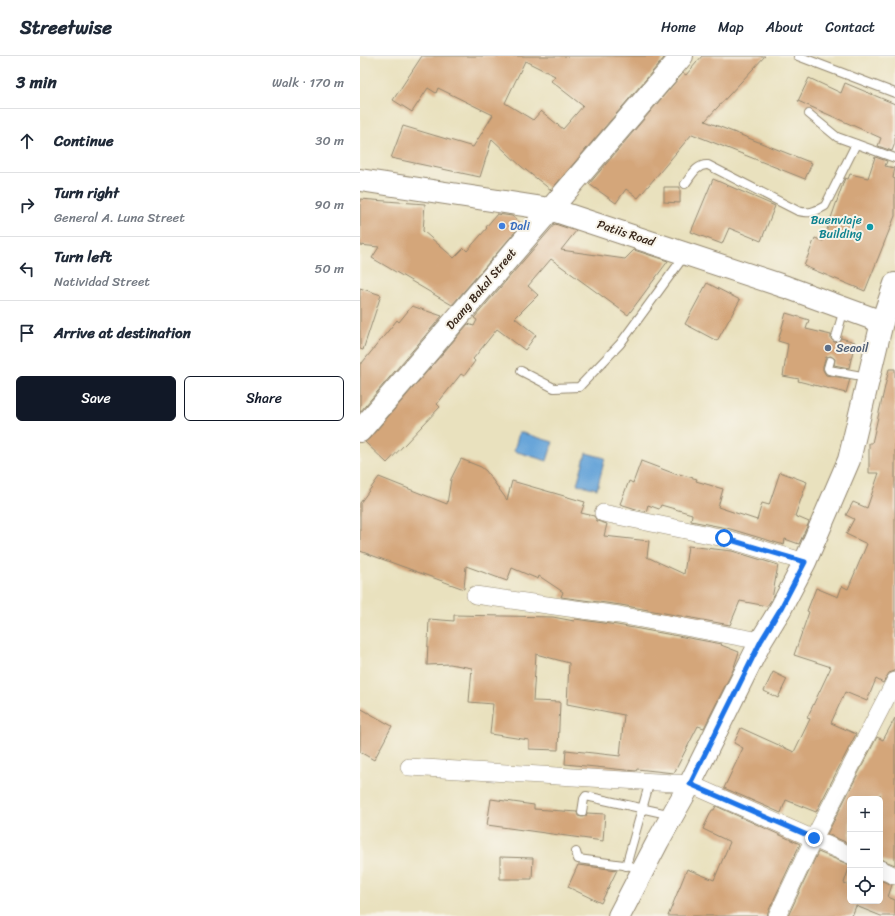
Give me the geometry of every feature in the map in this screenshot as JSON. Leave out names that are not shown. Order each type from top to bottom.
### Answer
[{"type":"street","name":"Daang Bakal Street","points":[[360,432],[682,56]]},
{"type":"street","name":"Patiis Road","points":[[360,180],[550,209],[687,253],[882,322]]},
{"type":"street","points":[[619,916],[635,867],[672,815],[690,784],[761,641],[781,608],[805,562],[849,460],[882,322],[895,284]]},
{"type":"street","points":[[603,513],[724,538],[805,562]]},
{"type":"street","points":[[475,595],[619,615],[761,641]]},
{"type":"street","points":[[777,916],[814,838],[895,681]]},
{"type":"street","points":[[409,767],[690,784],[847,854]]},
{"type":"street","points":[[883,870],[895,876]]},
{"type":"lane","points":[[798,56],[895,93]]},
{"type":"lane","points":[[809,114],[837,136],[895,158]]},
{"type":"lane","points":[[685,184],[698,167],[708,165],[798,211],[807,213],[825,206],[856,144]]},
{"type":"lane","points":[[521,371],[554,388],[579,387],[620,344],[687,253]]},
{"type":"lane","points":[[836,337],[844,308]]},
{"type":"lane","points":[[830,360],[829,370],[868,377]]},
{"type":"lane","points":[[576,852],[578,859],[635,867],[643,808],[650,781]]},
{"type":"lane","points":[[582,812],[584,799],[586,796],[672,815]]},
{"type":"water","points":[[519,432],[553,442],[547,461],[514,451]]},
{"type":"water","points":[[586,453],[605,458],[597,489],[577,484]]},
{"type":"building","points":[[422,56],[662,56],[664,58],[551,190],[522,167],[492,139],[480,177],[391,158],[403,126],[473,147],[493,115],[438,88],[436,93],[428,88],[412,112],[393,100]],"holes":[[[525,61],[555,76],[551,81],[583,106],[563,129],[541,111],[533,120],[505,103]]]},
{"type":"building","points":[[702,56],[765,56],[705,121],[812,163],[805,179],[692,134],[638,198],[626,189],[616,203],[589,184],[683,73],[686,75]]},
{"type":"building","points":[[809,78],[841,93],[845,83],[895,104],[895,143],[892,151],[878,146],[881,138],[798,101]]},
{"type":"building","name":"Buenviaje Building","points":[[875,157],[887,161],[885,166],[895,168],[893,178],[895,179],[895,216],[865,291],[804,266],[815,238],[823,241],[845,178],[848,179],[850,174],[868,178]]},
{"type":"building","points":[[713,179],[775,206],[761,241],[729,228],[722,244],[691,232]]},
{"type":"building","points":[[664,187],[680,187],[680,203],[664,202]]},
{"type":"building","points":[[360,199],[425,204],[423,231],[454,258],[464,248],[467,251],[497,214],[512,216],[522,224],[452,305],[372,258],[379,247],[360,245]]},
{"type":"building","points":[[555,224],[576,231],[561,250],[625,259],[634,250],[668,261],[628,315],[551,259],[528,286],[538,295],[515,318],[536,335],[525,350],[497,329],[473,359],[475,361],[464,376],[461,374],[437,404],[440,407],[387,463],[365,442],[468,324],[474,326],[477,320],[474,318]]},
{"type":"building","points":[[707,283],[740,300],[717,341],[685,324]]},
{"type":"building","points":[[360,288],[381,295],[363,350],[360,349]]},
{"type":"building","points":[[412,306],[442,316],[360,412],[360,363],[362,363],[397,320],[399,322]]},
{"type":"building","points":[[786,313],[809,320],[806,329],[831,335],[831,339],[834,342],[838,342],[841,338],[855,342],[849,368],[834,365],[835,359],[831,356],[826,357],[823,366],[823,370],[826,375],[850,379],[846,393],[798,381],[799,379],[783,376],[788,344],[778,341]]},
{"type":"building","points":[[889,369],[895,369],[895,671],[889,673],[883,683],[876,679],[867,701],[845,692],[831,723],[856,734],[816,812],[786,800],[781,813],[724,788],[743,748],[734,743],[741,728],[794,752],[810,719],[807,718],[831,667],[794,655],[809,612],[807,611],[816,588],[838,597],[842,586],[848,589],[867,544],[846,534],[854,519],[846,515],[853,502],[867,508],[879,473],[869,473],[869,443],[872,443]]},
{"type":"building","points":[[461,459],[481,467],[486,471],[507,500],[512,481],[585,502],[581,513],[594,516],[597,521],[607,524],[604,536],[649,541],[647,557],[684,574],[688,546],[732,551],[778,565],[772,599],[767,606],[740,601],[730,625],[621,605],[561,597],[563,592],[539,576],[538,579],[512,568],[507,581],[466,566],[464,589],[360,551],[360,503],[379,477],[447,504],[451,479]]},
{"type":"building","points":[[641,461],[678,475],[697,479],[696,481],[723,489],[718,507],[757,520],[762,503],[769,505],[780,472],[807,482],[795,516],[809,522],[799,544],[785,539],[784,545],[727,528],[691,521],[692,514],[661,505],[659,509],[648,505],[646,512],[620,504],[629,481],[633,483]]},
{"type":"building","points":[[454,615],[553,617],[574,621],[575,619],[722,644],[721,645],[739,652],[733,670],[704,728],[698,726],[674,773],[565,764],[566,750],[620,756],[624,715],[567,704],[569,663],[536,654],[533,701],[560,702],[558,750],[529,749],[529,740],[490,734],[493,704],[469,702],[472,668],[450,664],[427,665],[429,619],[454,621]]},
{"type":"building","points":[[773,672],[787,679],[778,698],[764,691]]},
{"type":"building","points":[[360,708],[392,726],[374,760],[360,752]]},
{"type":"building","points":[[895,718],[895,865],[883,860],[883,796],[880,796],[880,794],[879,796],[847,796],[847,843],[827,834],[877,737],[883,740]]},
{"type":"building","points":[[491,799],[534,805],[534,809],[577,812],[578,816],[582,817],[586,816],[587,813],[605,814],[603,841],[487,825]]},
{"type":"building","points":[[716,806],[800,844],[767,916],[668,916],[687,869],[714,880],[730,842],[703,829],[712,810],[714,810]]},
{"type":"building","points":[[818,852],[847,864],[847,874],[844,883],[847,884],[847,904],[883,904],[883,881],[892,885],[888,897],[895,900],[895,916],[881,916],[856,906],[852,916],[788,916]]},
{"type":"building","points":[[500,857],[533,858],[532,879],[500,879]]},
{"type":"building","points":[[578,865],[617,870],[601,903],[568,887]]},
{"type":"place","name":"Dali","points":[[502,226]]},
{"type":"place","name":"Buenviaje Building","points":[[870,227]]},
{"type":"place","name":"Seaoil","points":[[828,348]]},
{"type":"route","points":[[724,538],[805,562],[781,608],[761,641],[690,784],[814,838]]}]
